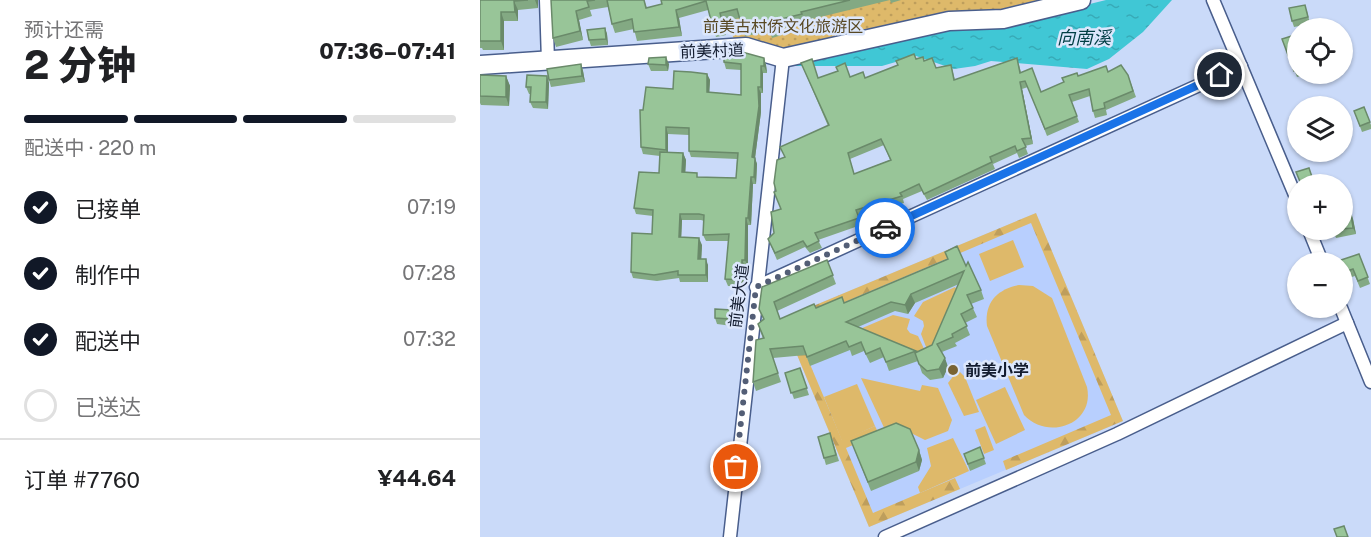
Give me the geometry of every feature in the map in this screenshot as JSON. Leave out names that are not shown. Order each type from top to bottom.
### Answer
[{"type":"street","points":[[546,0],[548,61]]},
{"type":"street","name":"前美村道","points":[[480,65],[746,48],[783,58],[950,21],[1003,20],[1081,0]]},
{"type":"street","points":[[1213,0],[1287,176]]},
{"type":"street","name":"前美大道","points":[[730,537],[783,58]]},
{"type":"street","points":[[756,287],[1241,66]]},
{"type":"street","points":[[1345,318],[1371,382]]},
{"type":"street","points":[[885,537],[1117,434],[1347,323]]},
{"type":"shaded area","name":"前美小学","points":[[1036,213],[1123,421],[869,527],[782,319]]},
{"type":"green space","name":"前美古村侨文化旅游区","points":[[723,0],[1062,0],[783,54],[734,40]]},
{"type":"green space","points":[[1036,213],[1123,421],[1006,470],[1003,461],[1111,415],[1031,223],[793,324],[842,440],[875,426],[879,434],[846,448],[873,513],[955,478],[960,489],[869,527],[782,319]]},
{"type":"green space","points":[[1013,240],[1024,267],[990,281],[979,254]]},
{"type":"green space","points":[[1019,285],[1033,286],[1052,298],[1087,387],[1088,400],[1084,411],[1068,425],[1045,427],[1034,423],[1024,415],[987,326],[988,310],[994,298],[1004,290]]},
{"type":"green space","points":[[955,287],[957,290],[934,349],[928,352],[921,334],[923,321],[914,316],[923,302]]},
{"type":"green space","points":[[893,315],[910,319],[907,329],[918,336],[926,353],[920,355],[860,329]]},
{"type":"green space","points":[[958,370],[965,377],[979,412],[964,416],[948,383]]},
{"type":"green space","points":[[861,378],[920,391],[922,385],[938,388],[952,420],[948,431],[925,440],[903,429],[887,434]]},
{"type":"green space","points":[[857,384],[875,426],[842,441],[824,397]]},
{"type":"green space","points":[[1005,387],[1025,430],[996,444],[976,400]]},
{"type":"green space","points":[[985,426],[994,450],[984,454],[975,430]]},
{"type":"green space","points":[[953,438],[969,471],[920,493],[918,487],[931,466],[927,448]]},
{"type":"water","name":"向南溪","points":[[1106,0],[1172,0],[1143,32],[1109,59],[1087,69],[991,61],[954,69],[916,56],[882,66],[795,66],[794,63],[956,24],[1009,24]]},
{"type":"building","points":[[480,0],[528,0],[514,1],[515,12],[501,12],[501,41],[480,41]]},
{"type":"building","points":[[551,0],[595,0],[587,1],[589,7],[576,11],[580,31],[553,38]]},
{"type":"building","points":[[607,0],[644,0],[646,8],[662,4],[661,0],[850,0],[777,20],[779,26],[768,29],[767,23],[742,27],[737,9],[720,13],[723,26],[713,28],[706,1],[676,10],[679,27],[634,32],[632,19],[612,24]]},
{"type":"building","points":[[1305,5],[1308,17],[1291,18],[1289,8]]},
{"type":"building","points":[[605,28],[606,39],[589,40],[587,30]]},
{"type":"building","points":[[1287,37],[1287,52],[1282,39]]},
{"type":"building","points":[[742,52],[764,58],[764,66],[761,66],[761,87],[758,87],[759,106],[752,157],[755,158],[754,177],[751,177],[748,218],[746,218],[745,260],[742,260],[741,280],[725,279],[729,234],[703,235],[704,215],[699,214],[680,214],[679,237],[699,238],[698,259],[706,259],[706,275],[678,275],[678,271],[654,275],[631,272],[632,233],[652,234],[653,210],[634,208],[639,172],[659,173],[660,152],[683,153],[682,172],[697,173],[697,177],[736,178],[738,153],[689,151],[689,128],[666,127],[666,150],[641,147],[640,110],[643,110],[646,87],[673,89],[674,71],[691,72],[707,74],[707,92],[741,95],[741,64],[724,62],[724,53]]},
{"type":"building","points":[[914,54],[916,59],[923,57],[924,61],[932,58],[936,68],[951,65],[954,80],[1017,58],[1020,73],[1032,68],[1041,92],[1064,82],[1062,78],[1077,73],[1078,76],[1106,66],[1108,72],[1121,65],[1128,75],[1133,91],[1104,103],[1105,108],[1093,111],[1089,89],[1069,95],[1077,116],[1045,129],[1025,81],[1020,82],[1031,138],[1022,139],[1026,147],[1017,151],[1015,146],[990,157],[992,162],[924,194],[919,184],[900,193],[902,196],[856,210],[859,218],[815,233],[819,241],[807,247],[803,241],[775,253],[768,239],[774,233],[771,212],[781,209],[774,192],[776,191],[774,183],[777,160],[785,157],[780,147],[829,125],[801,63],[812,59],[818,78],[838,71],[836,67],[845,63],[850,77],[863,72],[865,78],[898,65],[896,61]],"holes":[[[881,139],[891,160],[854,174],[848,153]]]},
{"type":"building","points":[[666,57],[666,65],[648,64],[649,58]]},
{"type":"building","points":[[581,64],[582,76],[549,80],[547,69]]},
{"type":"building","points":[[480,75],[506,76],[506,97],[480,96]]},
{"type":"building","points":[[527,75],[547,76],[546,102],[530,102],[531,87],[526,87]]},
{"type":"building","points":[[1364,107],[1370,122],[1360,126],[1354,111]]},
{"type":"building","points":[[1309,168],[1311,174],[1297,174],[1296,172]]},
{"type":"building","points":[[957,246],[966,266],[968,262],[981,290],[967,295],[973,308],[961,314],[967,326],[952,334],[953,337],[937,344],[945,358],[939,369],[927,371],[919,364],[915,353],[932,345],[964,271],[911,294],[905,305],[891,302],[846,322],[916,351],[886,362],[880,348],[866,354],[861,342],[849,347],[846,341],[807,357],[803,346],[770,349],[778,373],[753,382],[756,340],[764,338],[758,324],[764,319],[759,309],[762,287],[827,260],[833,275],[774,302],[780,319],[814,304],[816,308],[842,297],[844,303],[948,259],[945,252]]},
{"type":"building","points":[[1359,254],[1368,277],[1358,281],[1353,269],[1353,256]]},
{"type":"building","points":[[715,309],[731,310],[730,319],[715,318]]},
{"type":"building","points":[[800,368],[807,388],[791,393],[785,373]]},
{"type":"building","points":[[896,423],[910,429],[919,450],[916,462],[868,482],[851,441]]},
{"type":"building","points":[[830,433],[836,455],[824,458],[818,437]]},
{"type":"building","points":[[980,447],[984,458],[968,464],[964,454]]},
{"type":"building","points":[[1344,526],[1348,537],[1337,537],[1334,529]]},
{"type":"way so far","points":[[736,467],[756,287],[885,228]]},
{"type":"place","name":"前美小学","points":[[953,370]]},
{"type":"route","points":[[885,228],[1220,75]]}]
